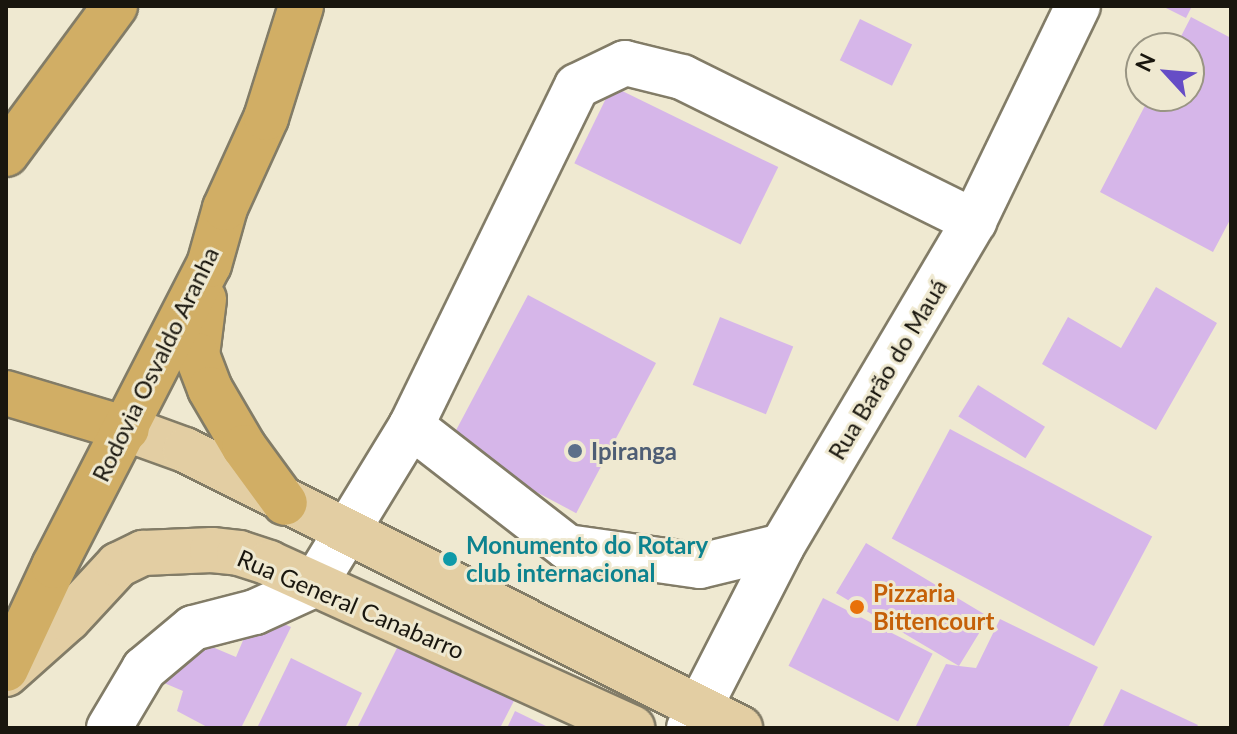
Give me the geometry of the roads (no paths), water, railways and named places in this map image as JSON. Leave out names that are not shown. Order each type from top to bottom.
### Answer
[{"type":"highway","points":[[6,154],[115,6]]},
{"type":"highway","name":"Rodovia Osvaldo Aranha","points":[[6,672],[54,566],[209,265],[225,208],[266,118],[301,6]]},
{"type":"highway","points":[[209,265],[197,355],[220,411],[285,503]]},
{"type":"highway","points":[[6,393],[127,429]]},
{"type":"main road","points":[[127,429],[185,450],[694,718],[740,728]]},
{"type":"main road","name":"Rua General Canabarro","points":[[6,672],[68,619],[118,565],[143,553],[189,549],[239,553],[632,728]]},
{"type":"street","name":"Rua Barão do Mauá","points":[[694,718],[782,546],[974,221],[1078,6]]},
{"type":"street","points":[[109,728],[144,669],[193,628],[255,612],[314,585],[411,426],[577,86],[625,63],[682,77],[974,221]]},
{"type":"street","points":[[411,426],[567,547],[700,566],[782,546]]},
{"type":"place","name":"Ipiranga","points":[[575,451]]},
{"type":"place","name":"Monumento do Rotary club internacional","points":[[450,559]]},
{"type":"place","name":"Pizzaria Bittencourt","points":[[857,607]]}]
